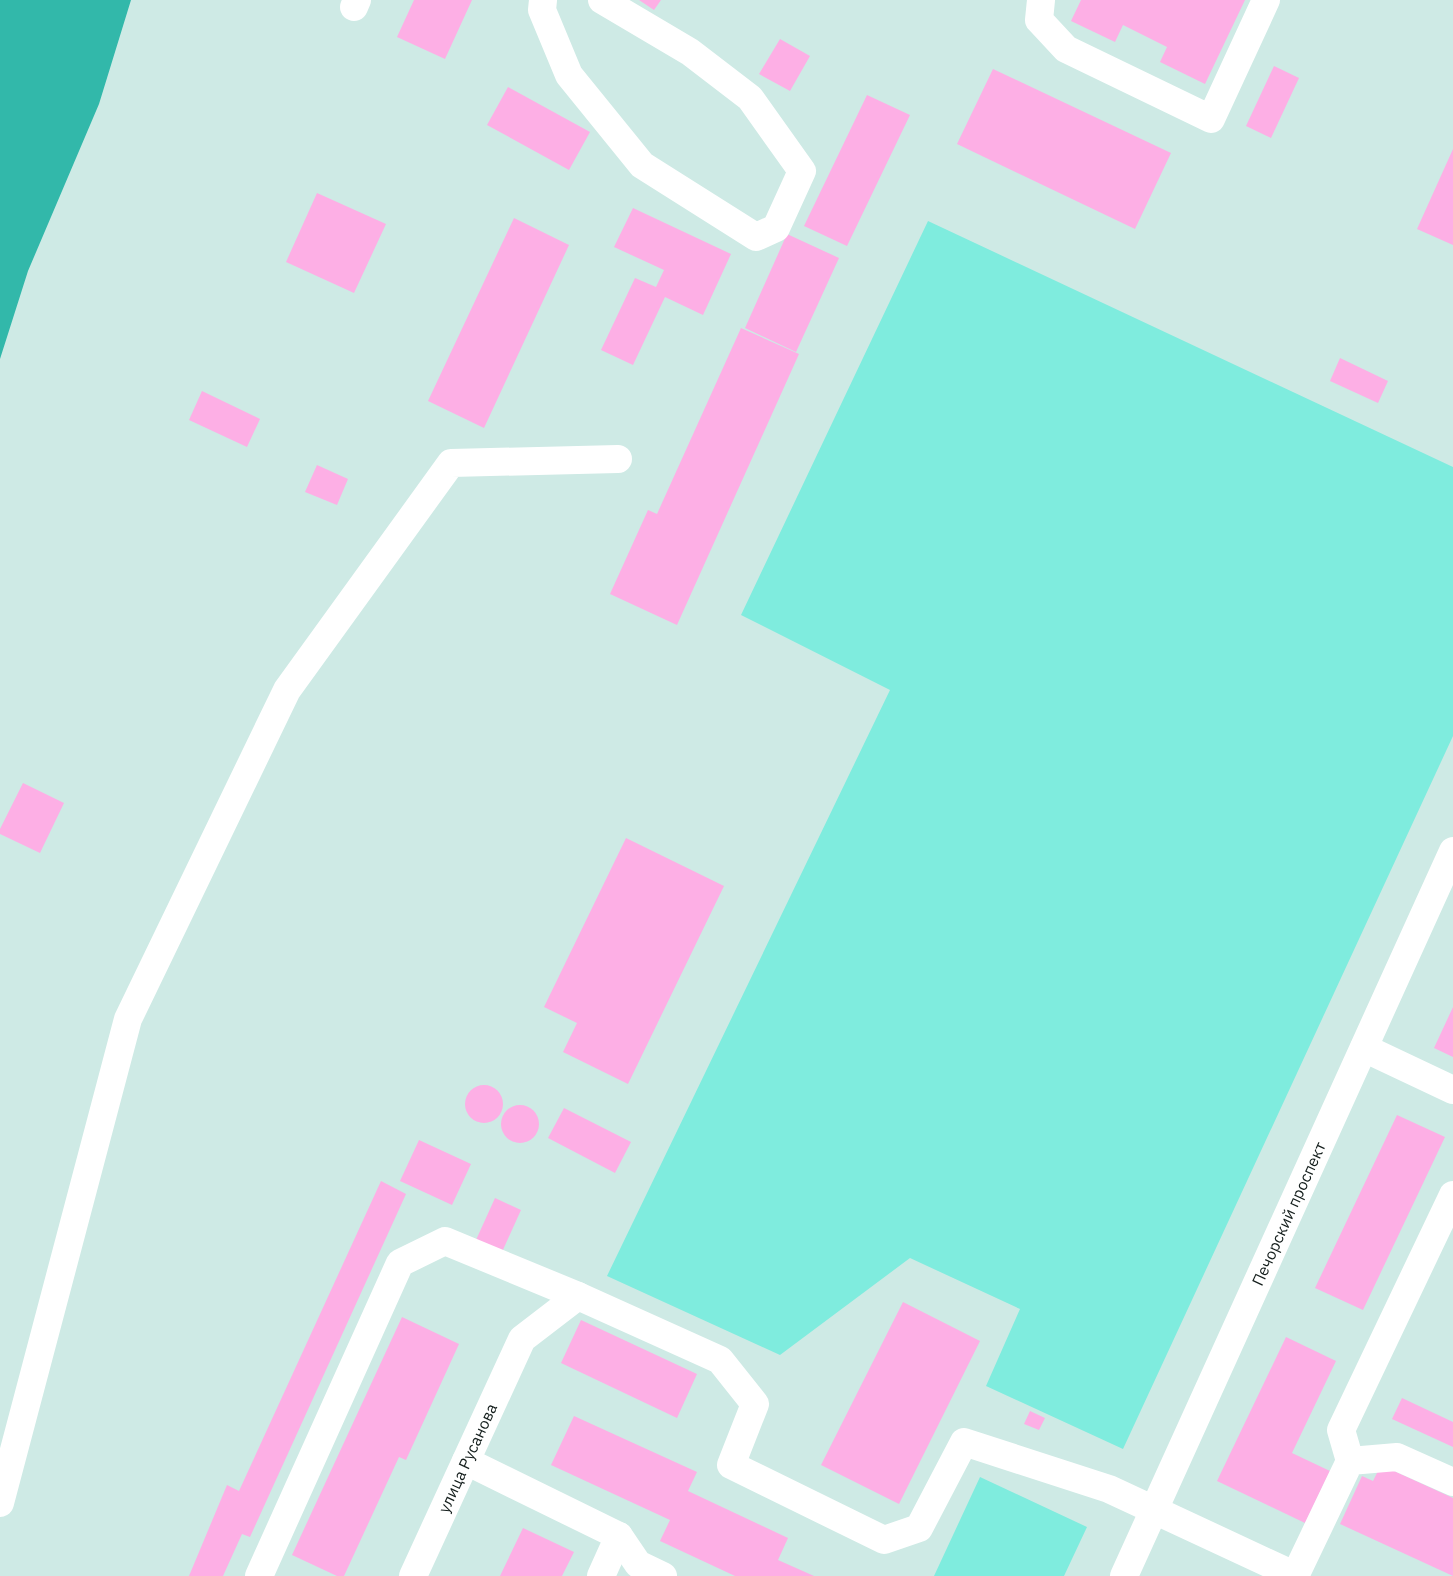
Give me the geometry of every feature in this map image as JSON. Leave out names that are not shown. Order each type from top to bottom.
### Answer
[{"type":"main road","points":[[543,0],[542,10],[569,75],[642,165],[756,237],[776,228],[802,171],[750,98],[690,52],[602,0]]},
{"type":"main road","points":[[1041,0],[1039,20],[1066,48],[1212,119],[1266,0]]},
{"type":"main road","points":[[0,1503],[128,1020],[287,690],[451,463],[618,459]]},
{"type":"main road","name":"Печорский проспект","points":[[1124,1576],[1453,851]]},
{"type":"main road","points":[[1364,1048],[1453,1090]]},
{"type":"main road","points":[[259,1576],[400,1263],[445,1241],[578,1296],[720,1360],[755,1404],[731,1465],[884,1540],[920,1528],[964,1442],[1109,1489],[1295,1576],[1350,1461],[1341,1430],[1453,1195]]},
{"type":"main road","name":"улица Русанова","points":[[413,1576],[522,1339],[578,1296]]},
{"type":"main road","points":[[1350,1461],[1397,1457],[1453,1482]]},
{"type":"main road","points":[[466,1461],[619,1536],[638,1564],[663,1576]]},
{"type":"main road","points":[[600,1576],[619,1536]]},
{"type":"shaded area","points":[[0,0],[131,0],[99,104],[28,271],[0,359]]},
{"type":"shaded area","points":[[928,221],[1453,467],[1453,736],[1123,1449],[986,1386],[1020,1309],[910,1258],[780,1355],[607,1276],[890,690],[741,615]]},
{"type":"shaded area","points":[[980,1477],[1087,1527],[1064,1576],[934,1576]]},
{"type":"building","points":[[414,0],[472,0],[445,59],[397,37]]},
{"type":"building","points":[[639,0],[661,0],[654,10]]},
{"type":"building","points":[[1081,0],[1245,0],[1205,84],[1160,62],[1167,47],[1123,25],[1115,42],[1071,21]]},
{"type":"building","points":[[780,39],[810,56],[790,91],[759,74]]},
{"type":"building","points":[[1274,66],[1299,78],[1271,138],[1246,126]]},
{"type":"building","points":[[993,69],[1171,153],[1135,229],[957,144]]},
{"type":"building","points":[[508,87],[590,132],[569,170],[487,125]]},
{"type":"building","points":[[867,95],[910,115],[847,246],[804,226]]},
{"type":"building","points":[[1453,149],[1453,245],[1417,229]]},
{"type":"building","points":[[317,193],[386,224],[354,293],[286,262]]},
{"type":"building","points":[[633,208],[731,254],[703,315],[665,297],[633,365],[601,350],[635,278],[656,287],[664,270],[614,247]]},
{"type":"building","points":[[514,218],[569,245],[484,428],[428,401]]},
{"type":"building","points":[[787,234],[839,258],[796,352],[745,328]]},
{"type":"building","points":[[741,328],[799,354],[677,625],[610,594],[648,510],[657,514]]},
{"type":"building","points":[[1340,358],[1388,381],[1378,403],[1330,381]]},
{"type":"building","points":[[202,391],[260,419],[247,447],[189,420]]},
{"type":"building","points":[[317,465],[348,479],[337,505],[305,492]]},
{"type":"building","points":[[23,783],[64,803],[40,853],[0,834],[0,829]]},
{"type":"building","points":[[626,838],[724,886],[628,1084],[563,1052],[577,1023],[544,1007]]},
{"type":"building","points":[[1453,1007],[1453,1057],[1434,1048]]},
{"type":"building","points":[[484,1085],[498,1090],[503,1104],[498,1118],[484,1123],[470,1118],[465,1104],[470,1090]]},
{"type":"building","points":[[520,1105],[534,1110],[539,1124],[534,1138],[520,1143],[506,1138],[501,1124],[506,1110]]},
{"type":"building","points":[[564,1108],[631,1142],[615,1173],[548,1138]]},
{"type":"building","points":[[1397,1115],[1445,1137],[1363,1310],[1315,1288]]},
{"type":"building","points":[[419,1140],[471,1164],[452,1205],[400,1181]]},
{"type":"building","points":[[381,1181],[406,1194],[250,1537],[242,1534],[223,1576],[189,1576],[227,1485],[239,1491]]},
{"type":"building","points":[[495,1198],[521,1210],[502,1252],[476,1240]]},
{"type":"building","points":[[903,1302],[980,1341],[899,1504],[821,1465]]},
{"type":"building","points":[[402,1317],[459,1344],[406,1460],[399,1457],[344,1576],[337,1576],[292,1555]]},
{"type":"building","points":[[581,1320],[697,1374],[677,1418],[561,1363]]},
{"type":"building","points":[[1286,1337],[1336,1361],[1292,1453],[1330,1471],[1305,1523],[1217,1481]]},
{"type":"building","points":[[1402,1398],[1453,1422],[1453,1447],[1392,1419]]},
{"type":"building","points":[[1030,1411],[1045,1418],[1039,1430],[1024,1424]]},
{"type":"building","points":[[574,1416],[697,1472],[688,1491],[788,1538],[778,1560],[814,1576],[735,1576],[660,1541],[670,1520],[551,1465]]},
{"type":"building","points":[[1381,1465],[1453,1498],[1453,1576],[1340,1524],[1362,1476],[1373,1481]]},
{"type":"building","points":[[523,1528],[574,1552],[562,1576],[500,1576]]}]
